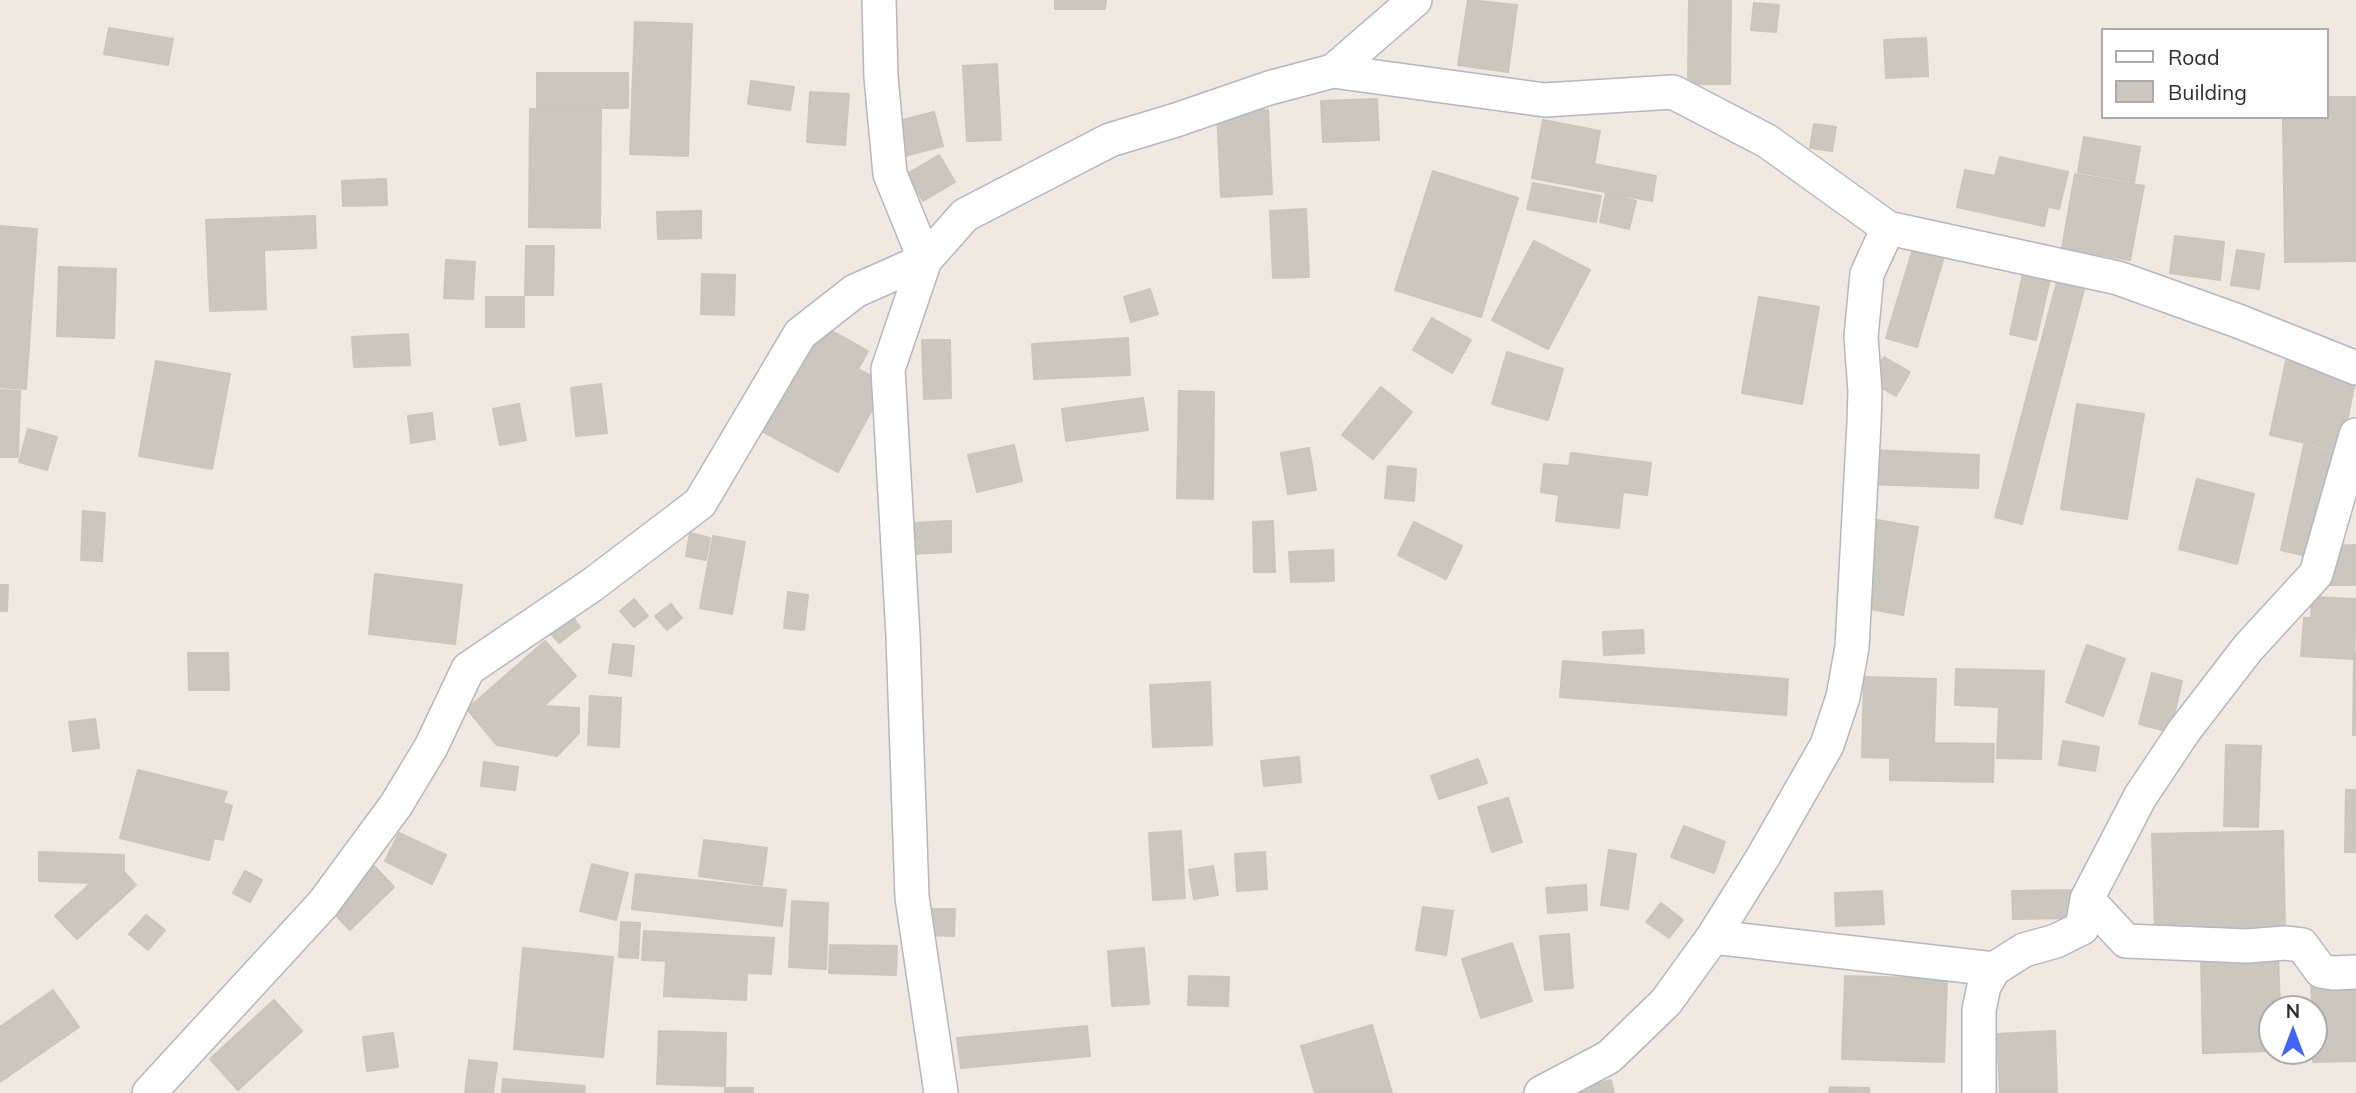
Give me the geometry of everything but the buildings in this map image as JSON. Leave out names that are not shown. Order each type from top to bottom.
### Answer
[{"type":"street","points":[[879,0],[881,77],[890,174],[925,260]]},
{"type":"street","points":[[1333,71],[1415,0]]},
{"type":"street","points":[[941,1093],[912,897],[903,636],[888,369],[925,260],[965,215],[1110,140],[1269,88],[1333,71],[1545,100],[1673,92],[1767,141],[1888,228],[2118,278],[2238,321],[2356,368]]},
{"type":"street","points":[[1541,1093],[1609,1058],[1666,1002],[1713,937],[1763,857],[1827,745],[1843,697],[1852,647],[1865,391],[1861,337],[1867,274],[1888,228]]},
{"type":"street","points":[[149,1093],[323,904],[396,804],[431,747],[468,669],[592,585],[700,503],[800,334],[855,291],[925,260]]},
{"type":"street","points":[[1979,1093],[1979,1010],[1984,986],[1994,969],[2024,950],[2056,941],[2082,928],[2087,899],[2140,797],[2184,731],[2248,648],[2316,575],[2356,435]]},
{"type":"street","points":[[2087,899],[2126,941],[2247,946],[2285,943],[2302,945],[2321,971],[2356,972]]},
{"type":"street","points":[[1713,937],[1994,969]]}]
